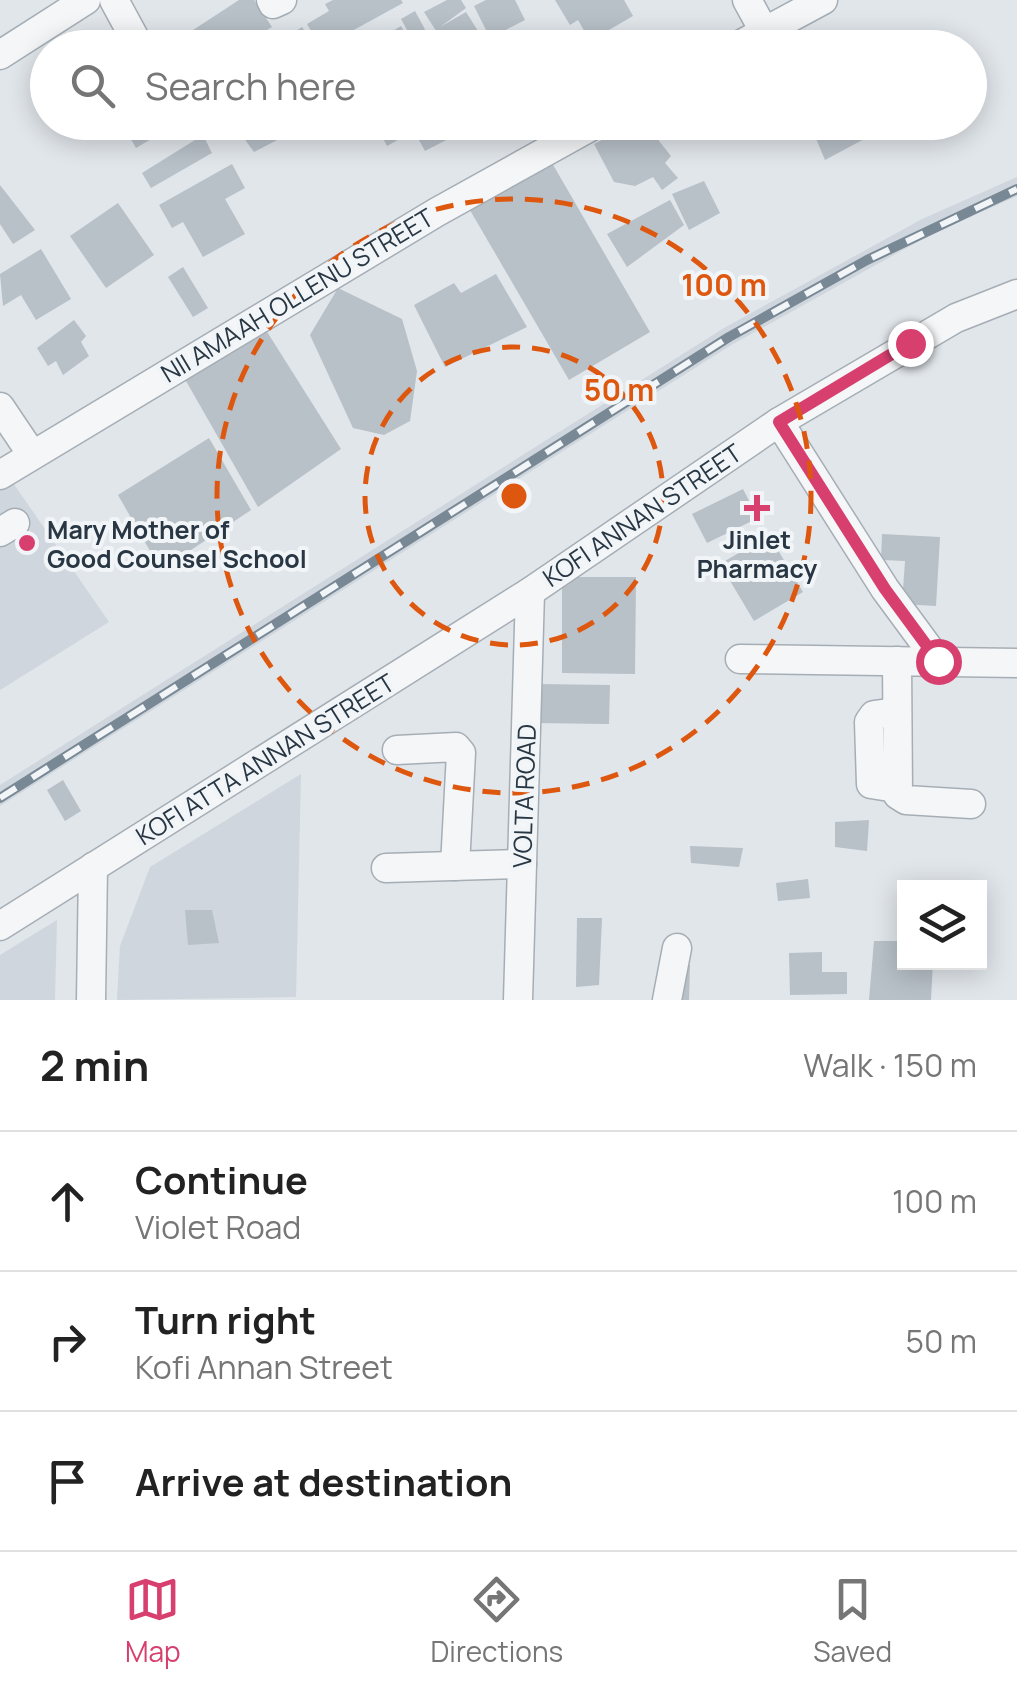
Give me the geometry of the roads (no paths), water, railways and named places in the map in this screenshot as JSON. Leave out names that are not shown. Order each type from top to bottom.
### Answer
[{"type":"street","points":[[114,0],[130,30]]},
{"type":"street","points":[[271,0],[273,4],[282,0]]},
{"type":"street","points":[[747,0],[763,30]]},
{"type":"street","points":[[766,30],[824,0]]},
{"type":"street","points":[[37,30],[79,2]]},
{"type":"street","points":[[0,55],[30,35]]},
{"type":"street","name":"NII AMAAH OLLENU STREET","points":[[0,475],[437,212],[567,140]]},
{"type":"street","name":"KOFI ANNAN STREET","points":[[530,592],[779,422],[956,318],[1017,294]]},
{"type":"street","points":[[0,406],[31,453]]},
{"type":"street","points":[[779,422],[885,589],[938,661]]},
{"type":"street","name":"VOLTA ROAD","points":[[518,1000],[530,592]]},
{"type":"street","name":"KOFI ATTA ANNAN STREET","points":[[0,926],[530,592]]},
{"type":"street","points":[[740,659],[1017,663]]},
{"type":"street","points":[[896,661],[896,788],[906,800],[971,804]]},
{"type":"street","points":[[397,750],[448,746],[461,753],[455,866]]},
{"type":"street","points":[[386,868],[522,864]]},
{"type":"street","points":[[91,1000],[93,867]]},
{"type":"street","points":[[667,1000],[677,948]]},
{"type":"railway","points":[[0,798],[729,337],[867,260],[1017,189]]},
{"type":"place","name":"Jinlet Pharmacy","points":[[757,508]]},
{"type":"place","name":"Mary Mother of Good Counsel School","points":[[27,543]]}]
